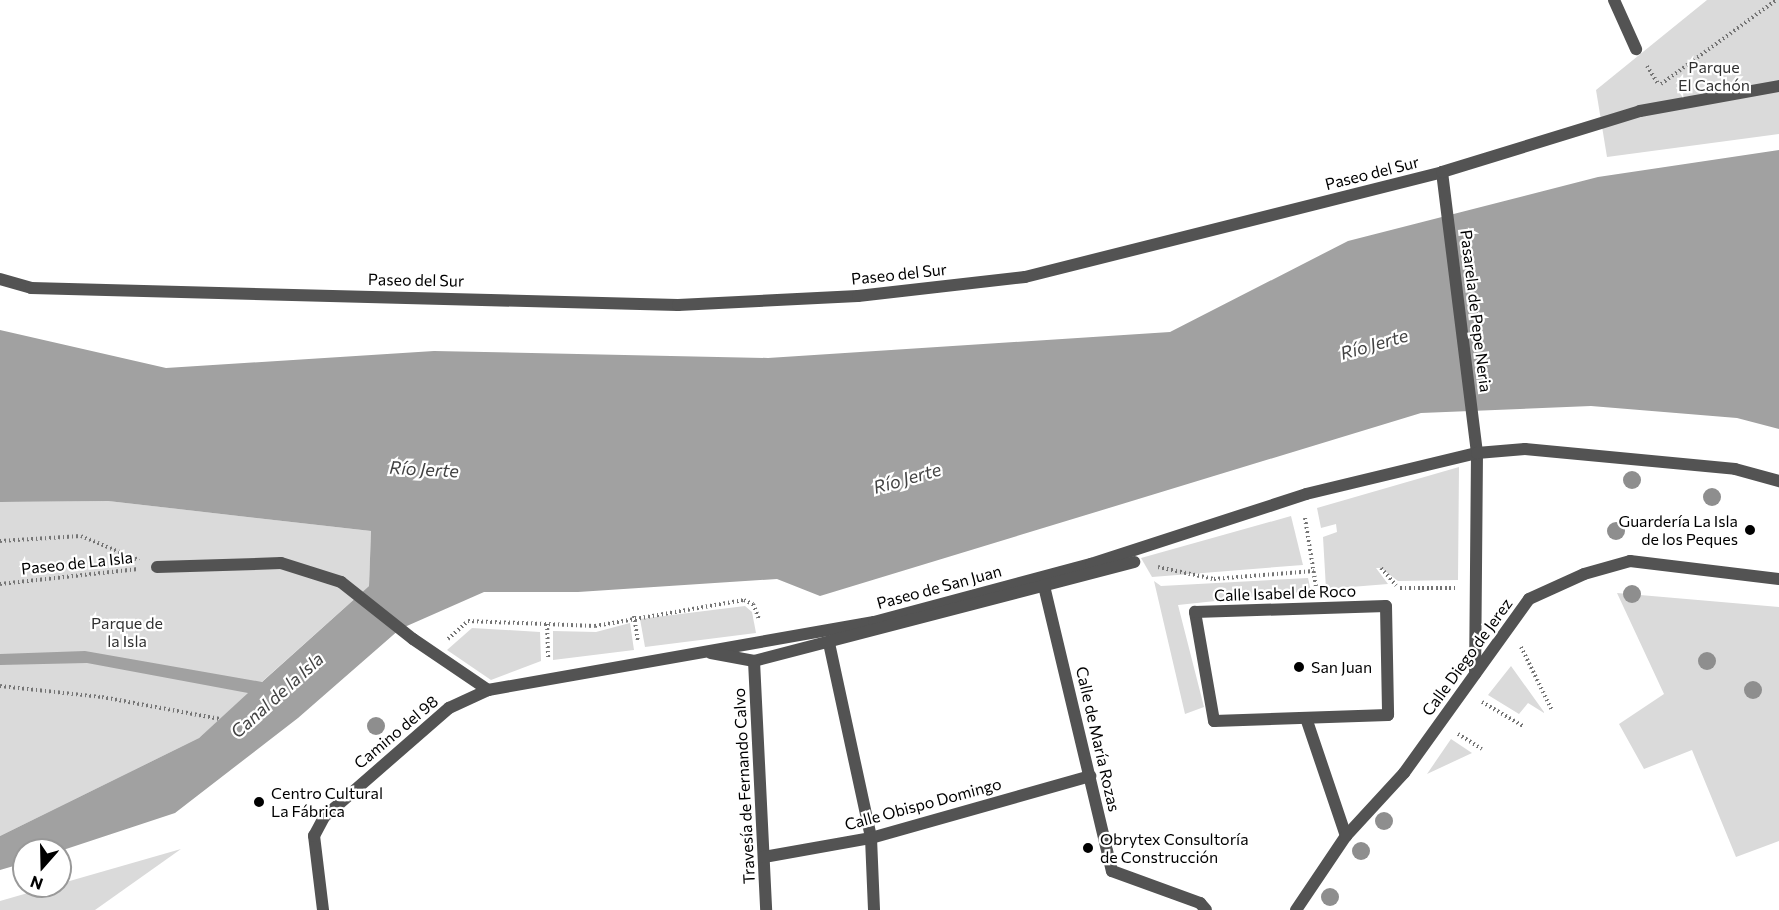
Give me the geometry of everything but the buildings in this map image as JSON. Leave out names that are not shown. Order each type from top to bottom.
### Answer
[{"type":"street","points":[[1614,0],[1636,49]]},
{"type":"street","name":"Paseo del Sur","points":[[0,279],[31,288],[678,305],[858,296],[1025,277],[1442,172],[1640,111],[1779,86]]},
{"type":"street","name":"Pasarela de Pepe Neria","points":[[1442,172],[1477,453]]},
{"type":"street","name":"Paseo de San Juan","points":[[488,690],[874,622],[1091,564],[1299,497],[1477,453],[1525,448],[1736,469],[1779,481]]},
{"type":"street","points":[[1475,674],[1477,453]]},
{"type":"street","name":"Calle Diego de Jerez","points":[[1296,910],[1346,836],[1404,773],[1529,599],[1584,574],[1630,561],[1779,579]]},
{"type":"street","points":[[703,652],[754,661],[1134,562]]},
{"type":"street","points":[[157,567],[280,563],[341,582],[413,639],[488,690]]},
{"type":"street","name":"Calle de María Rozas","points":[[1044,586],[1112,871],[1200,903],[1206,910]]},
{"type":"street","name":"Calle Isabel de Roco","points":[[1386,606],[1388,715],[1214,721],[1195,612],[1317,608],[1386,606]]},
{"type":"street","points":[[829,643],[871,838],[874,910]]},
{"type":"street","name":"Travesía de Fernando Calvo","points":[[754,661],[766,910]]},
{"type":"street","name":"Camino del 98","points":[[323,910],[314,836],[324,817],[449,708],[488,690]]},
{"type":"street","points":[[1306,718],[1346,836]]},
{"type":"street","name":"Calle Obispo Domingo","points":[[764,857],[871,838],[1090,776]]},
{"type":"path","points":[[1640,111],[1659,85],[1776,0]]},
{"type":"path","points":[[1299,497],[1314,571],[1317,608]]},
{"type":"path","points":[[0,541],[81,536],[157,567]]},
{"type":"path","points":[[1134,562],[1214,579],[1314,571]]},
{"type":"path","name":"Paseo de La Isla","points":[[0,584],[157,567]]},
{"type":"path","points":[[1381,568],[1398,588]]},
{"type":"path","points":[[1386,606],[1394,588],[1477,588]]},
{"type":"path","points":[[432,652],[468,621],[595,626],[744,600],[753,604],[758,615],[763,641]]},
{"type":"path","points":[[547,624],[549,679]]},
{"type":"path","points":[[1510,625],[1552,710]]},
{"type":"path","points":[[0,686],[113,699],[220,719]]},
{"type":"path","points":[[1463,690],[1522,726]]},
{"type":"green space","name":"Parque El Cachón","points":[[1707,0],[1779,0],[1779,134],[1607,157],[1596,90]]},
{"type":"green space","points":[[1459,467],[1458,580],[1398,581],[1381,568],[1376,568],[1388,584],[1326,589],[1323,537],[1337,532],[1336,524],[1321,528],[1317,508]]},
{"type":"green space","name":"Parque de la Isla","points":[[108,501],[371,531],[369,586],[199,738],[0,836],[0,502]]},
{"type":"green space","points":[[1291,516],[1303,565],[1152,577],[1141,558]]},
{"type":"green space","points":[[1308,578],[1311,591],[1178,605],[1204,707],[1185,714],[1154,581],[1161,586]]},
{"type":"green space","points":[[1617,593],[1779,607],[1779,841],[1736,857],[1692,750],[1644,769],[1619,724],[1664,694]]},
{"type":"green space","points":[[745,606],[752,612],[756,633],[645,647],[640,619]]},
{"type":"green space","points":[[630,623],[634,650],[553,660],[553,631],[596,632]]},
{"type":"green space","points":[[472,628],[540,632],[541,661],[491,680],[447,650]]},
{"type":"green space","points":[[1511,666],[1544,713],[1528,703],[1519,714],[1488,695]]},
{"type":"green space","points":[[1451,739],[1472,753],[1427,774]]},
{"type":"green space","points":[[181,849],[95,910],[0,910],[0,901],[12,898],[72,898],[72,880]]},
{"type":"water","points":[[1779,150],[1779,429],[1737,418],[1591,406],[1421,413],[820,596],[777,579],[578,592],[484,592],[400,629],[298,718],[175,813],[72,847],[72,838],[12,838],[12,866],[0,870],[0,836],[199,738],[248,693],[87,663],[0,665],[0,654],[85,651],[262,682],[369,586],[371,531],[108,501],[0,502],[0,330],[166,368],[434,351],[768,358],[1170,332],[1348,241],[1598,177]]},
{"type":"place","name":"Guardería La Isla de los Peques","points":[[1750,530]]},
{"type":"place","name":"San Juan","points":[[1299,667]]},
{"type":"place","name":"Centro Cultural La Fábrica","points":[[259,802]]},
{"type":"place","name":"Obrytex Consultoría de Construcción","points":[[1088,848]]},
{"type":"water label","name":"Río Jerte","points":[[1374,344]]},
{"type":"water label","name":"Río Jerte","points":[[424,469]]},
{"type":"water label","name":"Río Jerte","points":[[907,478]]},
{"type":"water label","name":"Canal de la Isla","points":[[277,695]]}]
